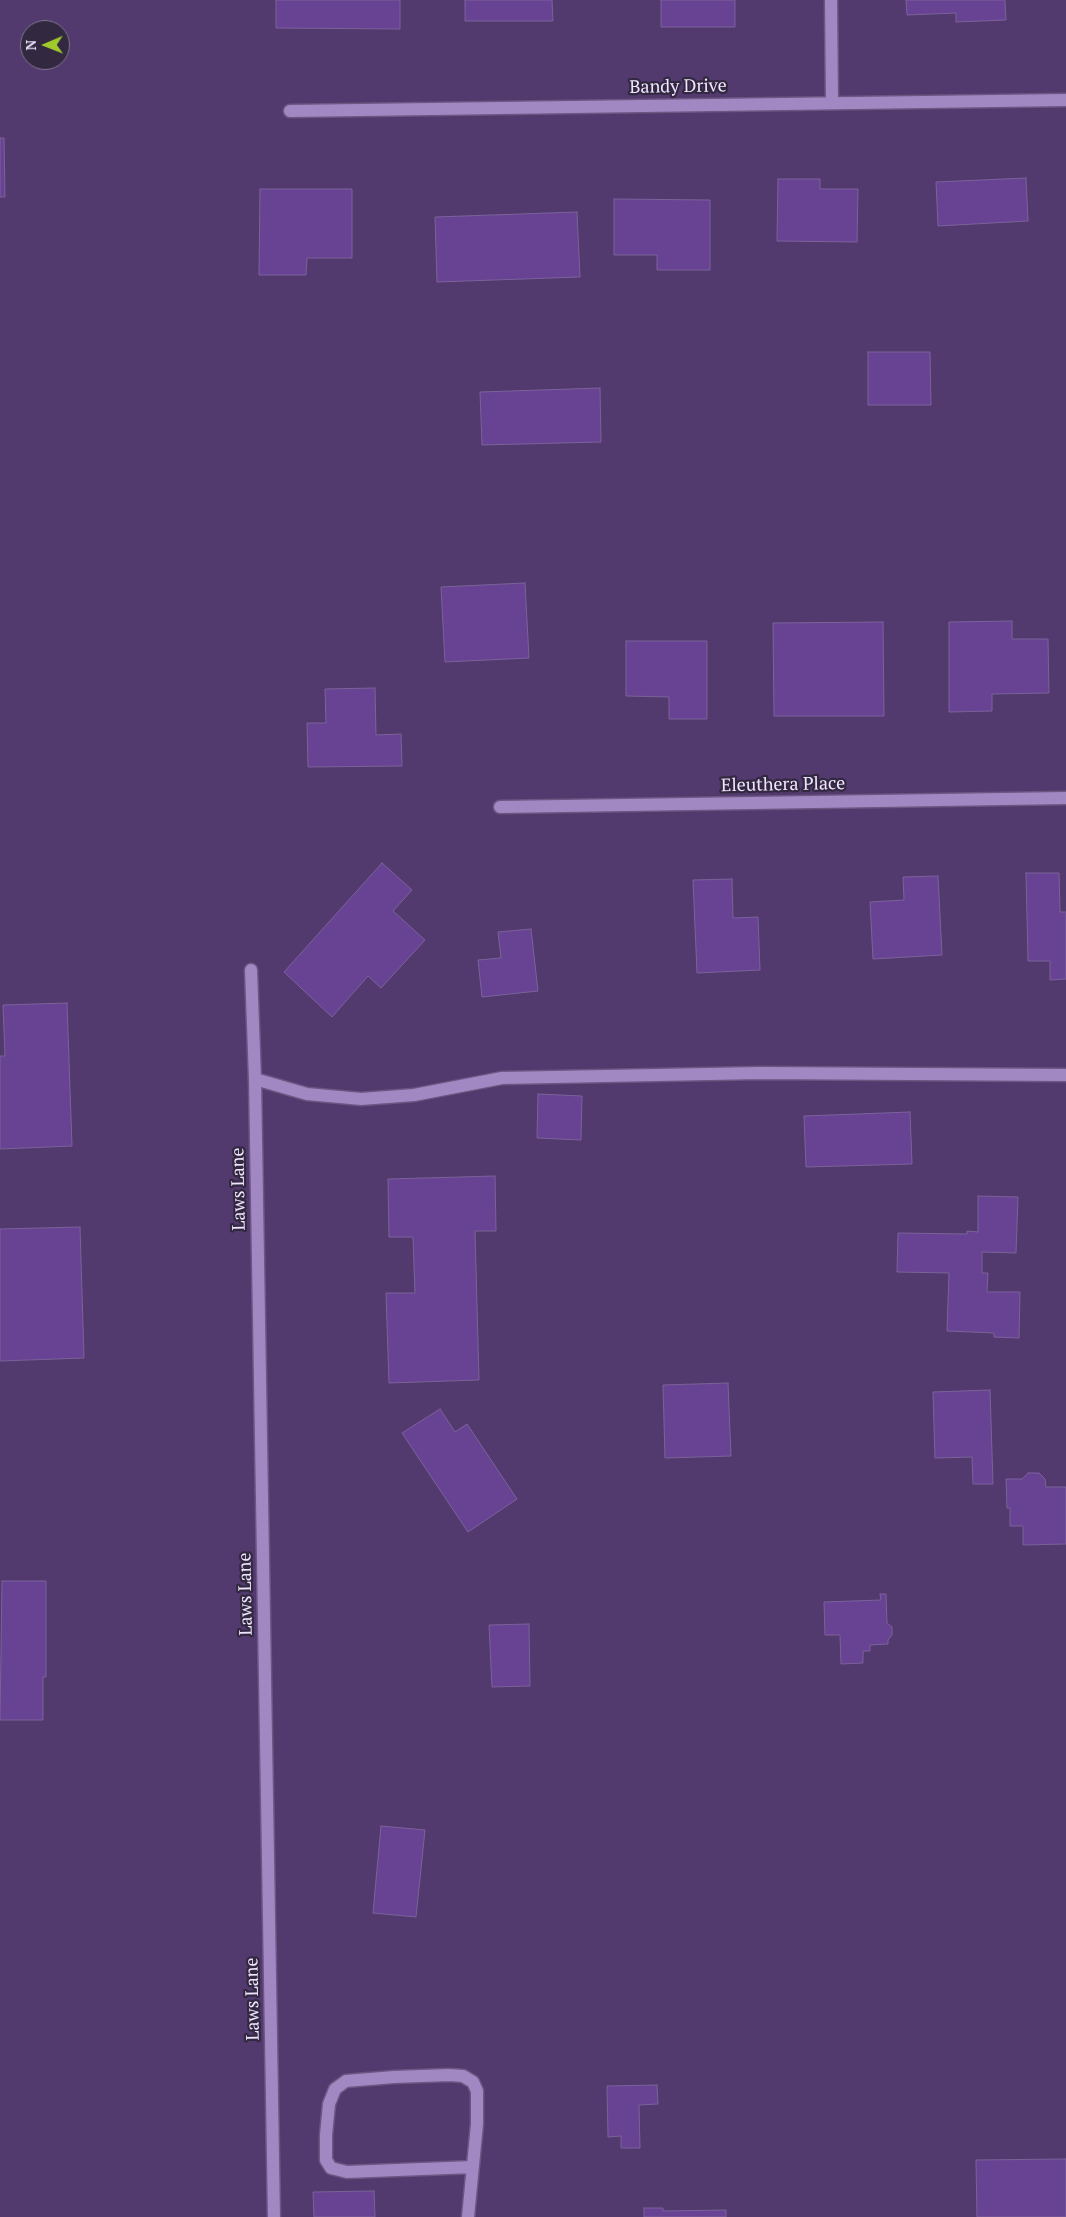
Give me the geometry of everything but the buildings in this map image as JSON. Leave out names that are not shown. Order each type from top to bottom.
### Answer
[{"type":"street","points":[[831,0],[832,102]]},
{"type":"street","name":"Bandy Drive","points":[[290,111],[1066,100]]},
{"type":"street","name":"Eleuthera Place","points":[[500,807],[1066,798]]},
{"type":"street","name":"Laws Lane","points":[[251,970],[255,1079],[274,2217]]},
{"type":"street","points":[[255,1079],[307,1094],[361,1099],[414,1096],[502,1078],[760,1073],[1066,1075]]},
{"type":"street","points":[[468,2217],[473,2167],[477,2124],[477,2091],[473,2082],[463,2076],[394,2077],[346,2081],[335,2089],[329,2104],[326,2135],[326,2160],[332,2168],[347,2172],[473,2167]]}]
